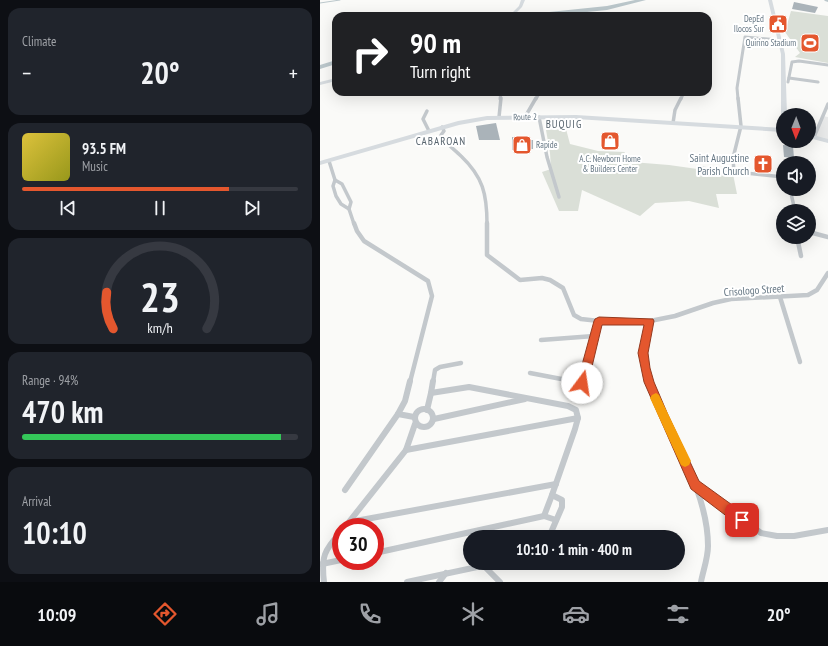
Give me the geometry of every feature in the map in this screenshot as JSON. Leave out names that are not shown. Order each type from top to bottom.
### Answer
[{"type":"highway","name":"Route 2","points":[[320,163],[468,120],[499,117],[576,117],[776,129]]},
{"type":"highway","points":[[816,138],[828,141]]},
{"type":"main road","points":[[517,12],[523,0]]},
{"type":"main road","points":[[519,12],[525,7],[528,0]]},
{"type":"main road","points":[[770,0],[784,63],[784,108]]},
{"type":"main road","points":[[320,86],[332,82]]},
{"type":"street","points":[[734,172],[733,158],[741,126],[737,88],[745,37],[779,40]]},
{"type":"street","points":[[818,82],[788,80],[792,62],[799,61],[828,65]]},
{"type":"street","points":[[499,117],[501,96]]},
{"type":"street","points":[[525,117],[538,96]]},
{"type":"street","points":[[673,123],[675,110],[682,96]]},
{"type":"street","points":[[816,129],[828,104]]},
{"type":"street","points":[[427,111],[423,119],[429,131]]},
{"type":"street","points":[[539,117],[542,140],[547,153],[549,168],[559,197]]},
{"type":"street","name":"Crisologo Street","points":[[442,127],[444,130],[441,135],[447,145],[454,148],[474,171],[483,186],[486,195],[487,255],[520,280],[544,277],[563,288],[576,316],[581,319],[599,321],[650,321],[675,316],[730,299],[814,294],[828,274]]},
{"type":"street","points":[[329,161],[335,180],[333,186],[336,196],[341,204],[349,208]]},
{"type":"street","points":[[699,168],[776,176]]},
{"type":"street","points":[[335,180],[342,184],[348,195],[351,202],[349,208],[357,231],[364,241],[428,281],[432,296],[405,401],[398,414],[345,490]]},
{"type":"street","points":[[816,234],[828,237]]},
{"type":"street","points":[[798,244],[801,256]]},
{"type":"street","points":[[780,297],[800,362]]},
{"type":"street","points":[[530,373],[582,383],[599,321]]},
{"type":"street","points":[[650,321],[643,353],[649,382],[695,485],[707,528],[708,540],[701,582]]},
{"type":"street","points":[[540,340],[594,336]]},
{"type":"street","points":[[427,410],[435,370],[440,367],[461,363]]},
{"type":"street","points":[[431,393],[469,387],[573,408],[577,413],[578,418],[544,516]]},
{"type":"street","points":[[415,424],[422,427],[427,426],[434,419],[527,398]]},
{"type":"street","points":[[414,417],[420,411],[427,410],[432,412],[434,419]]},
{"type":"street","points":[[398,414],[414,417]]},
{"type":"street","points":[[353,518],[406,450],[415,424],[414,417]]},
{"type":"street","points":[[406,450],[578,418]]},
{"type":"street","points":[[372,518],[556,484]]},
{"type":"street","points":[[695,485],[761,533],[783,535],[828,530]]},
{"type":"street","points":[[552,495],[562,500],[562,507],[552,530]]},
{"type":"street","points":[[384,551],[544,516],[556,520]]},
{"type":"street","points":[[324,582],[322,551],[332,541]]},
{"type":"street","points":[[322,564],[332,562]]},
{"type":"street","points":[[407,582],[463,570]]},
{"type":"street","points":[[488,570],[500,582]]},
{"type":"street","points":[[440,582],[446,573]]},
{"type":"shaded area","name":"Quirino Stadium","points":[[791,11],[828,16],[828,63],[795,57],[800,53],[785,32]]},
{"type":"shaded area","points":[[822,116],[828,117],[828,140],[816,137],[816,128]]},
{"type":"shaded area","points":[[566,129],[570,144],[598,151],[625,152],[619,161],[669,165],[733,174],[737,194],[716,194],[719,208],[689,201],[655,203],[640,216],[582,190],[578,211],[559,211],[542,172],[551,169],[546,130]]},
{"type":"building","points":[[794,2],[818,7],[815,13],[792,9]]},
{"type":"building","points":[[496,123],[500,140],[479,140],[476,126]]},
{"type":"building","name":"Rapide","points":[[512,137],[520,137],[520,140],[533,140],[533,149],[512,150]]},
{"type":"building","points":[[783,148],[793,148],[794,156],[784,156]]},
{"type":"waterway","points":[[320,3],[340,0]]},
{"type":"waterway","points":[[568,12],[607,8],[643,0]]},
{"type":"waterway","points":[[320,67],[332,63]]},
{"type":"slow traffic","points":[[656,398],[685,461]]},
{"type":"place","name":"DepEd Ilocos Sur","points":[[778,24]]},
{"type":"place","name":"Quirino Stadium","points":[[810,43]]},
{"type":"place","name":"A.C. Newborn Home & Builders Center","points":[[610,141]]},
{"type":"place","name":"Rapide","points":[[522,145]]},
{"type":"place","name":"Saint Augustine Parish Church","points":[[763,164]]},
{"type":"district","name":"BUQUIG","points":[[564,124]]},
{"type":"district","name":"CABAROAN","points":[[441,141]]},
{"type":"route","points":[[582,383],[599,321],[650,321],[643,353],[645,368],[649,382],[664,418],[695,485],[742,520]]}]
